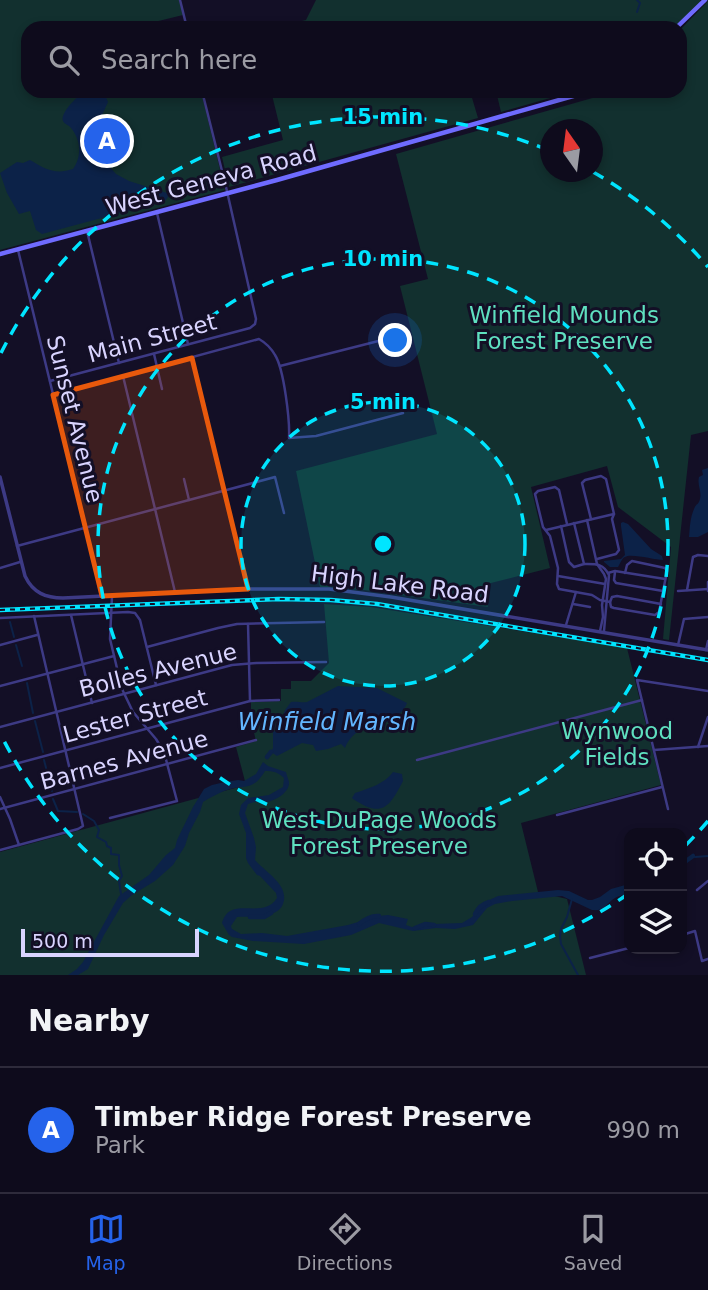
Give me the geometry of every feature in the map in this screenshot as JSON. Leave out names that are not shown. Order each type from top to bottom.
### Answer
[{"type":"main road","points":[[683,21],[705,0]]},
{"type":"main road","name":"West Geneva Road","points":[[0,254],[228,194],[567,98]]},
{"type":"street","points":[[180,0],[185,21]]},
{"type":"street","points":[[204,98],[228,194]]},
{"type":"street","name":"Main Street","points":[[50,381],[250,328],[255,324],[228,194]]},
{"type":"street","points":[[157,213],[188,344]]},
{"type":"street","points":[[87,231],[119,363]]},
{"type":"street","name":"Sunset Avenue","points":[[18,250],[102,596]]},
{"type":"street","points":[[403,413],[316,436],[289,438],[289,414],[280,366],[405,334]]},
{"type":"street","name":"Main Street","points":[[53,395],[259,340],[274,353],[280,366]]},
{"type":"street","points":[[154,353],[162,389]]},
{"type":"street","points":[[192,358],[248,589]]},
{"type":"street","points":[[123,376],[175,592]]},
{"type":"street","points":[[561,526],[569,562],[574,567],[597,562],[616,554],[619,550],[606,479],[601,476],[582,483],[597,562],[603,567],[609,581],[606,601]]},
{"type":"street","points":[[0,477],[21,562],[0,568]]},
{"type":"street","points":[[17,546],[275,477],[284,513]]},
{"type":"street","points":[[184,479],[190,500]]},
{"type":"street","points":[[567,524],[559,489],[555,487],[538,491],[536,494],[543,527],[550,536],[558,568],[559,589],[592,595],[614,608],[655,615],[659,612],[667,571],[663,567],[633,561],[627,565],[625,573]]},
{"type":"street","points":[[545,530],[614,514]]},
{"type":"street","points":[[574,523],[584,564]]},
{"type":"street","points":[[687,590],[693,557],[708,556]]},
{"type":"street","name":"High Lake Road","points":[[21,562],[28,583],[43,595],[57,598],[248,589],[310,588],[352,591],[707,650]]},
{"type":"street","points":[[606,574],[615,571],[665,579]]},
{"type":"street","points":[[615,571],[616,583],[663,591]]},
{"type":"street","points":[[602,631],[607,617],[606,574]]},
{"type":"street","points":[[558,576],[605,584]]},
{"type":"street","points":[[678,591],[708,590],[708,582]]},
{"type":"street","points":[[566,625],[576,592]]},
{"type":"street","points":[[110,818],[177,801],[168,764],[160,746],[133,712],[124,694],[110,634],[112,595]]},
{"type":"street","points":[[606,601],[617,596],[661,604]]},
{"type":"street","points":[[573,604],[590,607]]},
{"type":"street","points":[[0,618],[130,612],[137,614],[156,685]]},
{"type":"street","points":[[71,615],[92,703]]},
{"type":"street","points":[[0,850],[83,826],[34,616]]},
{"type":"street","points":[[678,645],[684,619],[708,617]]},
{"type":"street","points":[[146,647],[248,623],[324,622]]},
{"type":"street","points":[[248,623],[250,701]]},
{"type":"street","points":[[0,645],[38,635]]},
{"type":"street","points":[[707,650],[708,640]]},
{"type":"street","points":[[0,686],[114,656]]},
{"type":"street","name":"Bolles Avenue","points":[[0,727],[232,665],[326,662]]},
{"type":"street","points":[[668,809],[637,680],[708,691]]},
{"type":"street","name":"Lester Street","points":[[0,768],[250,701],[279,700]]},
{"type":"street","points":[[417,760],[642,700]]},
{"type":"street","points":[[698,747],[708,717]]},
{"type":"street","name":"Barnes Avenue","points":[[0,809],[256,740]]},
{"type":"street","points":[[654,750],[708,746]]},
{"type":"street","points":[[557,815],[663,786]]},
{"type":"street","points":[[0,797],[19,845]]},
{"type":"street","points":[[697,890],[708,881]]},
{"type":"street","points":[[687,933],[695,931],[702,961],[708,959]]},
{"type":"street","points":[[590,958],[624,949]]},
{"type":"highlighted area","points":[[192,358],[248,589],[102,596],[53,395]]},
{"type":"green space","points":[[0,0],[179,0],[183,15],[159,21],[21,21],[21,98],[203,98],[225,190],[0,250]]},
{"type":"green space","points":[[316,0],[700,0],[700,4],[681,21],[302,21],[306,20]]},
{"type":"green space","name":"Winfield Mounds Forest Preserve","points":[[708,1],[708,431],[691,435],[669,640],[663,639],[671,547],[618,507],[607,466],[531,487],[550,568],[483,585],[488,607],[364,590],[320,587],[296,471],[437,434],[400,286],[428,279],[396,154],[592,98],[687,98],[687,23]]},
{"type":"green space","points":[[273,98],[472,98],[478,118],[229,187],[222,157],[283,140]]},
{"type":"green space","points":[[498,98],[550,98],[501,112]]},
{"type":"green space","name":"West DuPage Woods Forest Preserve","points":[[324,604],[371,607],[627,648],[661,785],[521,823],[538,892],[567,899],[586,975],[0,975],[0,852],[246,785],[236,747],[256,741],[251,720],[251,702],[281,701],[281,689],[291,689],[291,681],[311,681],[329,663]]},
{"type":"water","points":[[77,98],[106,98],[108,102],[98,124],[98,133],[108,165],[116,174],[129,181],[167,193],[165,201],[42,234],[36,230],[30,211],[19,214],[0,173],[17,162],[30,160],[50,170],[73,169],[79,154],[78,143],[70,127],[63,121],[69,106]]},
{"type":"water","points":[[708,468],[708,532],[698,537],[689,537],[692,516],[700,496],[699,477],[703,475],[702,470]]},
{"type":"water","points":[[623,522],[662,556],[663,560],[628,556],[618,567],[610,567],[604,562],[621,559],[625,555],[621,526]]},
{"type":"water","name":"Winfield Marsh","points":[[338,686],[377,688],[407,703],[401,712],[387,722],[372,719],[353,736],[345,748],[341,744],[316,751],[313,745],[302,743],[277,756],[271,752],[273,732],[277,730],[291,702],[307,702]]},
{"type":"water","points":[[263,762],[286,772],[289,782],[287,790],[280,796],[265,802],[248,804],[245,813],[256,847],[255,860],[280,885],[284,897],[282,907],[278,911],[261,917],[237,917],[231,926],[241,934],[287,936],[388,915],[408,919],[406,925],[412,927],[462,923],[472,917],[485,902],[498,896],[558,890],[569,891],[592,900],[611,889],[624,885],[624,896],[612,900],[599,910],[592,910],[562,896],[495,904],[487,908],[473,925],[455,929],[413,931],[379,923],[351,935],[304,944],[232,937],[222,923],[226,915],[239,908],[264,908],[277,898],[276,893],[248,863],[246,833],[239,814],[241,805],[248,798],[269,795],[283,787],[282,776],[265,771],[252,785],[224,791],[203,802],[185,846],[173,865],[123,903],[88,969],[78,975],[68,975],[83,962],[119,896],[149,875],[175,848],[204,789],[225,782],[244,781],[256,774]]},
{"type":"water","points":[[393,772],[402,774],[403,781],[389,804],[378,809],[371,808],[352,798],[355,793],[381,783]]},
{"type":"waterway","points":[[637,0],[640,3],[637,12]]},
{"type":"waterway","points":[[10,622],[14,637]]},
{"type":"waterway","points":[[16,645],[22,666]]},
{"type":"waterway","points":[[27,683],[33,713]]},
{"type":"waterway","points":[[35,721],[43,752]]},
{"type":"waterway","points":[[267,757],[271,752]]},
{"type":"waterway","points":[[44,760],[52,791]]},
{"type":"waterway","points":[[53,799],[58,811],[77,812]]},
{"type":"waterway","points":[[83,814],[94,821],[99,830],[97,837],[111,848],[111,854],[119,855],[121,894]]},
{"type":"waterway","points":[[687,860],[693,856]]},
{"type":"waterway","points":[[695,857],[708,856]]},
{"type":"waterway","points":[[572,899],[560,936],[561,944],[578,975]]},
{"type":"waterway","points":[[475,914],[481,906],[489,902]]},
{"type":"waterway","points":[[250,917],[264,917],[271,913]]},
{"type":"waterway","points":[[359,924],[368,918],[379,916]]},
{"type":"waterway","points":[[415,928],[425,924],[434,925]]},
{"type":"railway","points":[[0,610],[279,599],[331,600],[377,604],[708,660]]},
{"type":"place","name":"Timber Ridge Forest Preserve","points":[[107,141]]},
{"type":"park label","name":"Wynwood Fields","points":[[617,744]]}]
